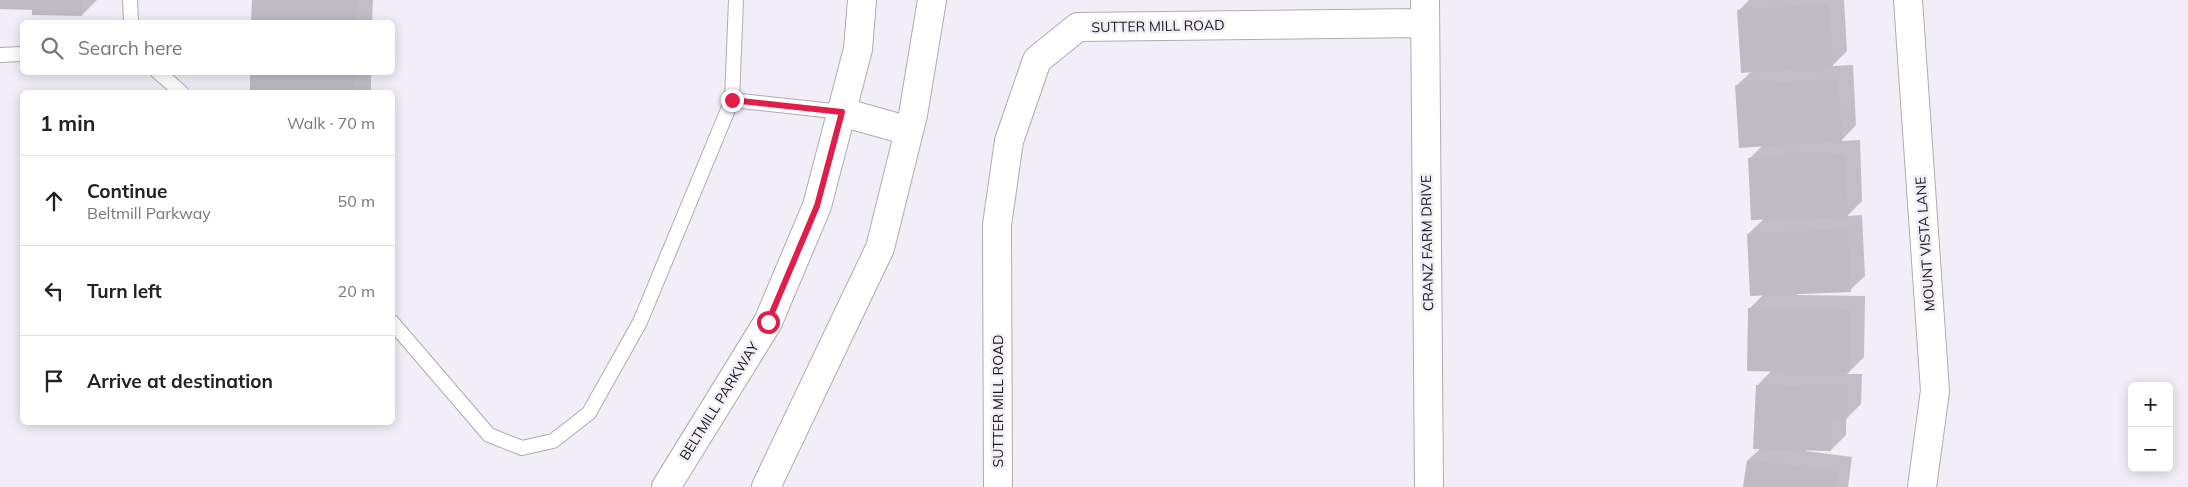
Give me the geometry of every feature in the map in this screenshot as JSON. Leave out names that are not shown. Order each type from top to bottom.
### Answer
[{"type":"street","name":"BELTMILL PARKWAY","points":[[666,487],[768,322],[817,206],[858,49],[862,0]]},
{"type":"street","points":[[766,487],[880,248],[909,131],[932,0]]},
{"type":"street","name":"MOUNT VISTA LANE","points":[[1908,0],[1935,391],[1922,487]]},
{"type":"street","name":"SUTTER MILL ROAD","points":[[998,487],[998,225],[1009,141],[1037,60],[1078,26],[1424,12]]},
{"type":"street","name":"CRANZ FARM DRIVE","points":[[1424,12],[1429,487]]},
{"type":"street","points":[[842,112],[909,131]]},
{"type":"lane","points":[[130,0],[131,20]]},
{"type":"lane","points":[[395,325],[489,435],[522,448],[553,441],[589,413],[640,322],[732,100],[736,0]]},
{"type":"lane","points":[[0,54],[20,54]]},
{"type":"lane","points":[[161,75],[179,90]]},
{"type":"lane","points":[[732,100],[842,112]]},
{"type":"building","points":[[0,0],[83,0],[82,16],[32,15],[32,10],[0,9]]},
{"type":"building","points":[[252,0],[357,0],[356,20],[251,20]]},
{"type":"building","points":[[1829,4],[1833,67],[1741,73],[1737,10]]},
{"type":"building","points":[[250,75],[355,75],[354,90],[250,90]]},
{"type":"building","points":[[1838,79],[1842,141],[1739,148],[1735,85]]},
{"type":"building","points":[[1845,154],[1848,217],[1751,220],[1748,158]]},
{"type":"building","points":[[1848,229],[1851,292],[1750,296],[1747,234]]},
{"type":"building","points":[[1748,308],[1850,310],[1849,373],[1747,371]]},
{"type":"building","points":[[1756,385],[1848,388],[1847,419],[1832,419],[1831,451],[1753,449]]},
{"type":"building","points":[[1747,460],[1838,472],[1836,487],[1743,487]]},
{"type":"route","points":[[732,100],[842,112],[817,206],[768,322]]}]
